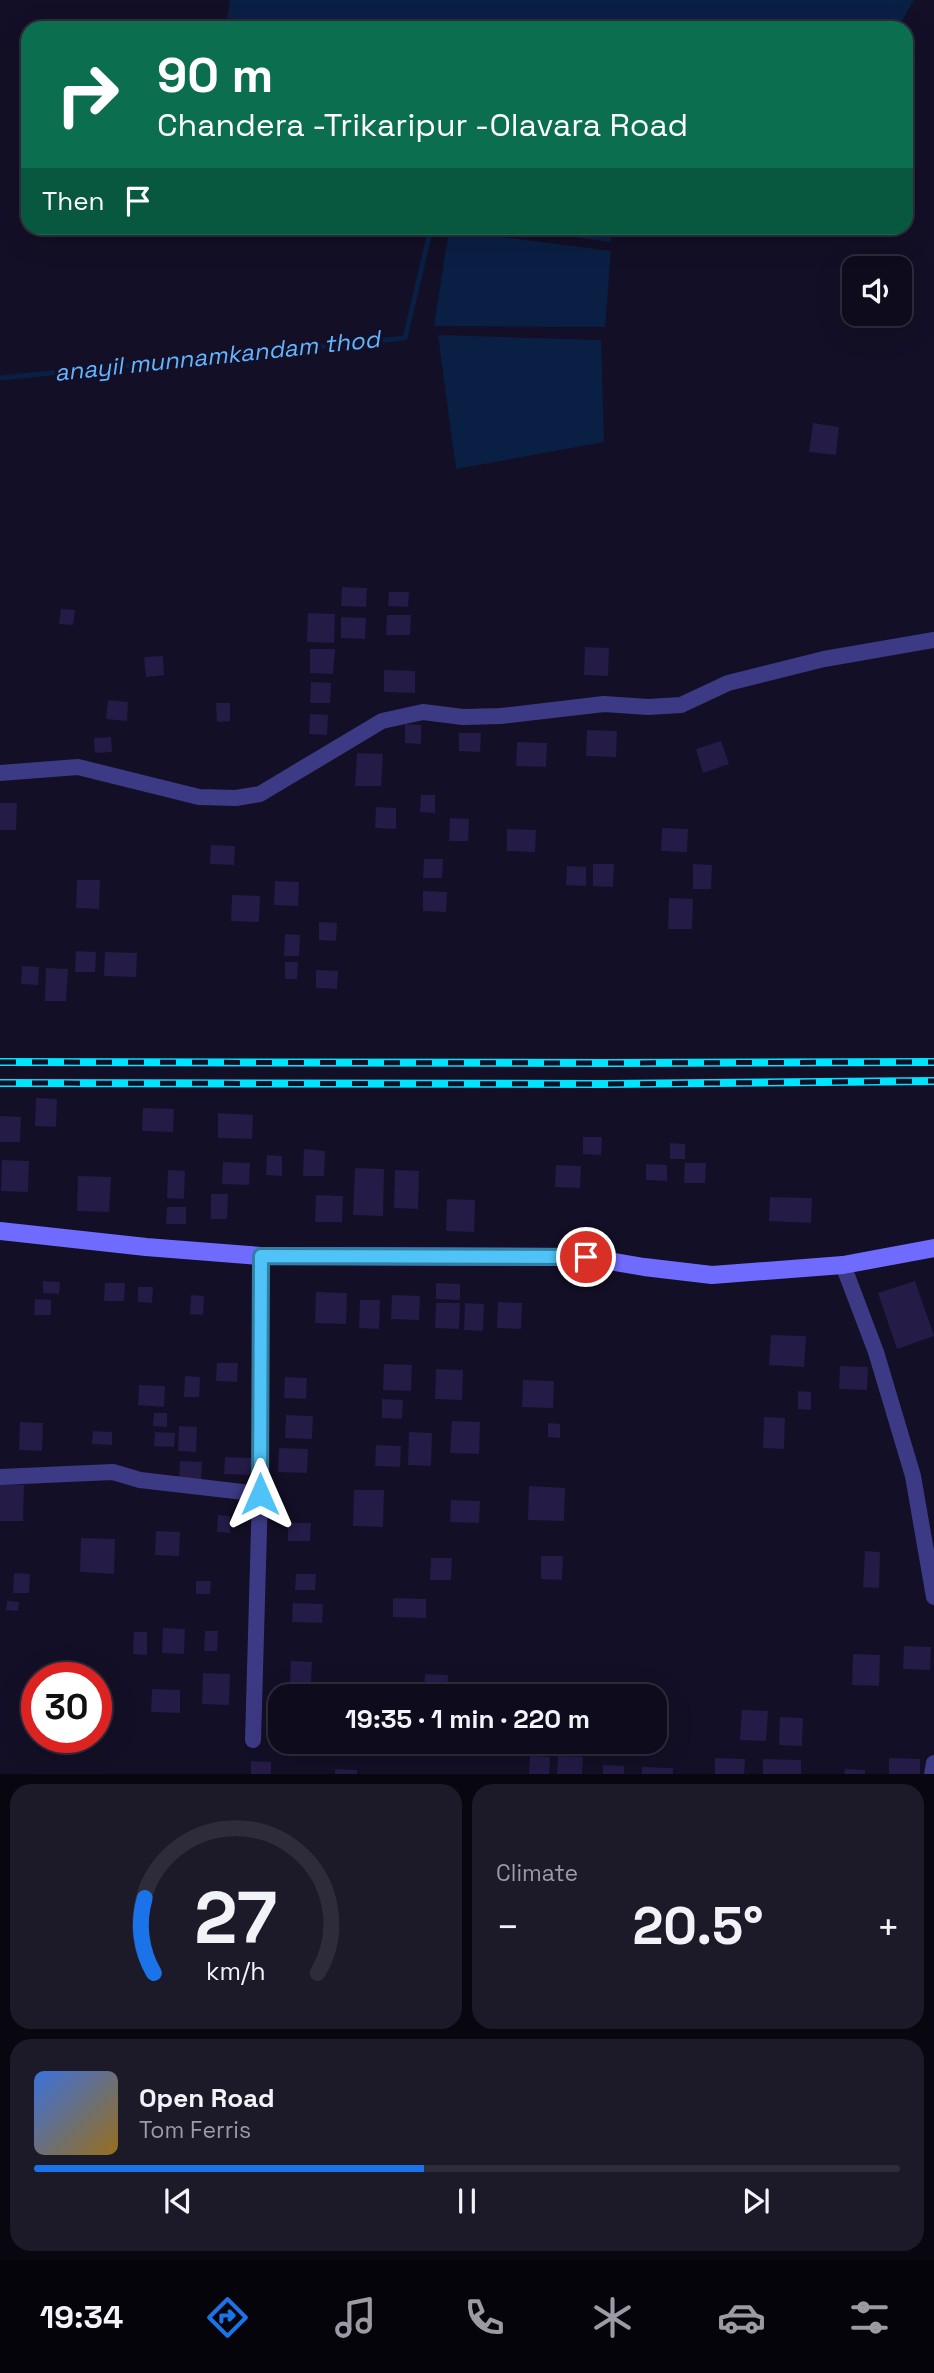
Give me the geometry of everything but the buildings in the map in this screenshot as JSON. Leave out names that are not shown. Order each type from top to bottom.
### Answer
[{"type":"main road","points":[[0,1231],[261,1256],[586,1257],[712,1275],[843,1265],[934,1248]]},
{"type":"street","points":[[0,773],[78,767],[199,797],[236,799],[260,794],[382,721],[423,712],[463,717],[501,716],[604,705],[681,705],[729,682],[824,659],[934,640]]},
{"type":"street","points":[[253,1740],[260,1494],[261,1256]]},
{"type":"street","points":[[843,1265],[876,1352],[913,1476],[934,1597]]},
{"type":"street","points":[[0,1476],[113,1472],[140,1480],[260,1494]]},
{"type":"street","points":[[932,1774],[934,1763]]},
{"type":"water","points":[[230,0],[914,0],[902,21],[227,21]]},
{"type":"water","points":[[448,235],[488,235],[611,251],[605,327],[434,326]]},
{"type":"water","points":[[558,235],[611,235],[611,242]]},
{"type":"water","points":[[438,335],[601,340],[604,442],[456,469]]},
{"type":"waterway","name":"anayil munnamkandam thod","points":[[0,378],[405,338],[429,235]]},
{"type":"railway","points":[[0,1062],[934,1062]]},
{"type":"railway","points":[[0,1083],[605,1084],[934,1081]]},
{"type":"route","points":[[260,1494],[261,1256],[586,1257]]}]
